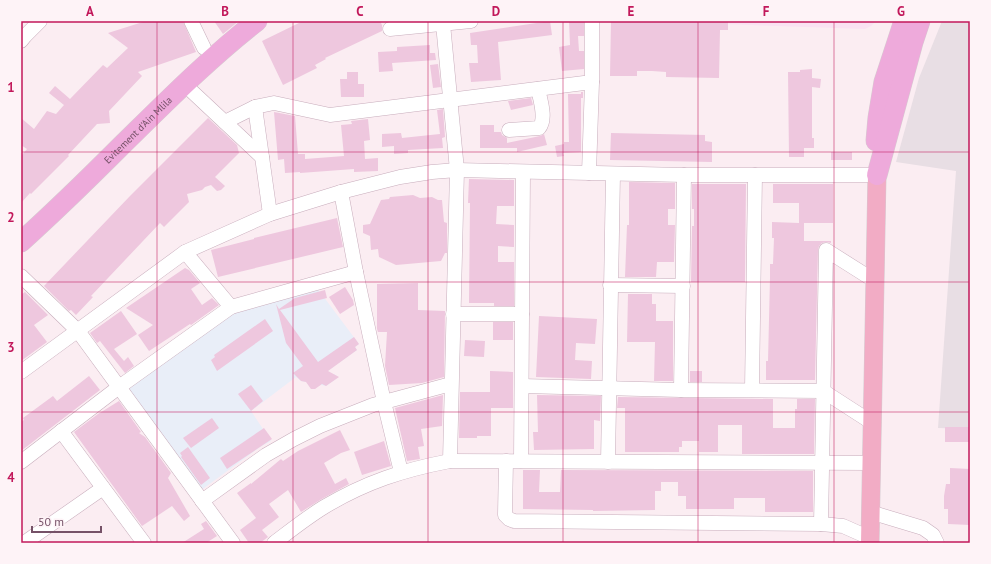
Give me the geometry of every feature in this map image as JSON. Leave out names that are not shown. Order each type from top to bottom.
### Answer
[{"type":"highway","name":"Evitement d'Ain Mlila","points":[[21,227],[172,78],[204,48],[237,21]]},
{"type":"highway","name":"Evitement d'Ain Mlila","points":[[21,242],[64,202],[184,84],[228,43],[257,21]]},
{"type":"highway","points":[[877,175],[876,146],[878,118],[884,82],[904,21]]},
{"type":"highway","points":[[877,175],[920,21]]},
{"type":"main road","points":[[870,541],[871,422],[877,175]]},
{"type":"street","points":[[21,42],[40,21]]},
{"type":"street","points":[[191,21],[204,48]]},
{"type":"street","points":[[390,29],[471,21]]},
{"type":"street","points":[[589,173],[592,82],[592,21]]},
{"type":"street","points":[[450,461],[457,170],[449,99],[452,23]]},
{"type":"street","points":[[225,122],[255,107],[274,103],[330,115],[592,82]]},
{"type":"street","points":[[184,84],[262,157]]},
{"type":"street","points":[[509,130],[539,128],[542,124],[543,118],[538,89]]},
{"type":"street","points":[[255,107],[270,214]]},
{"type":"street","points":[[21,372],[185,252],[270,214],[341,192],[400,177],[457,170],[684,175],[877,175]]},
{"type":"street","points":[[521,461],[523,172]]},
{"type":"street","points":[[608,462],[613,174]]},
{"type":"street","points":[[681,390],[684,175]]},
{"type":"street","points":[[752,390],[756,175]]},
{"type":"street","points":[[341,192],[356,272],[384,402],[401,472]]},
{"type":"street","points":[[821,524],[826,250],[875,281]]},
{"type":"street","points":[[185,252],[231,307]]},
{"type":"street","points":[[21,462],[119,387],[231,307],[356,272]]},
{"type":"street","points":[[21,276],[78,331],[233,543]]},
{"type":"street","points":[[610,285],[683,286]]},
{"type":"street","points":[[453,314],[522,314]]},
{"type":"street","points":[[202,501],[266,455],[320,426],[373,405],[451,384]]},
{"type":"street","points":[[522,386],[681,390],[823,391],[871,422]]},
{"type":"street","points":[[61,431],[144,543]]},
{"type":"street","points":[[274,543],[323,508],[356,490],[391,475],[450,461],[871,463]]},
{"type":"street","points":[[506,461],[505,515],[514,521],[821,524],[843,526],[870,541]]},
{"type":"street","points":[[24,543],[103,488]]},
{"type":"street","points":[[870,512],[923,528],[933,535],[937,543]]},
{"type":"shaded area","points":[[722,21],[876,21],[865,29],[722,24]]},
{"type":"shaded area","points":[[942,21],[970,21],[970,429],[938,428],[956,171],[896,162],[919,78]]},
{"type":"shaded area","points":[[317,288],[359,344],[355,347],[357,350],[326,372],[329,376],[334,374],[337,376],[336,379],[326,386],[301,381],[296,377],[251,411],[271,441],[260,447],[200,491],[126,391],[230,314]]},
{"type":"building","points":[[146,21],[183,21],[196,52],[138,72],[142,76],[109,111],[110,123],[97,124],[68,155],[69,156],[21,203],[21,156],[27,149],[21,145],[21,118],[34,129],[47,111],[56,114],[64,105],[49,93],[55,86],[70,99],[103,65],[107,68],[128,48],[108,33]]},
{"type":"building","points":[[214,21],[239,21],[223,34]]},
{"type":"building","points":[[303,21],[380,21],[382,31],[325,58],[326,59],[315,65],[317,68],[283,85],[262,41]]},
{"type":"building","points":[[550,21],[552,35],[498,42],[501,80],[471,82],[469,63],[478,63],[477,45],[471,45],[470,33]]},
{"type":"building","points":[[569,21],[584,21],[584,36],[578,36],[579,51],[584,51],[584,69],[562,71],[559,47],[570,45]]},
{"type":"building","points":[[611,21],[728,21],[728,30],[720,30],[719,78],[666,77],[666,72],[652,71],[637,71],[637,76],[610,76]]},
{"type":"building","points":[[430,45],[430,53],[435,53],[436,60],[392,63],[393,71],[379,72],[378,52],[397,51],[397,47]]},
{"type":"building","points":[[438,64],[441,87],[433,88],[430,65]]},
{"type":"building","points":[[812,69],[812,78],[821,79],[820,88],[812,87],[812,138],[814,138],[814,148],[804,148],[804,157],[789,157],[788,72],[800,72],[800,70]]},
{"type":"building","points":[[347,72],[358,72],[358,84],[364,84],[364,97],[341,97],[340,79],[347,79]]},
{"type":"building","points":[[581,92],[583,92],[583,98],[581,98],[581,152],[563,153],[564,156],[557,157],[555,146],[564,144],[564,142],[569,142],[568,94],[581,94]]},
{"type":"building","points":[[531,98],[533,105],[511,110],[508,101]]},
{"type":"building","points":[[443,109],[445,137],[442,138],[443,148],[408,150],[408,153],[394,154],[394,146],[382,147],[382,134],[401,133],[402,138],[440,134],[437,110]]},
{"type":"building","points":[[274,112],[295,116],[298,154],[305,154],[305,159],[344,156],[341,125],[352,124],[351,121],[368,119],[370,140],[364,141],[365,159],[378,158],[378,171],[354,172],[354,169],[285,173],[284,159],[278,160]]},
{"type":"building","points":[[208,118],[237,145],[239,153],[215,177],[225,186],[221,190],[217,191],[211,185],[202,190],[187,194],[189,202],[164,227],[160,223],[91,296],[93,297],[76,315],[71,310],[69,311],[44,286],[130,196]]},
{"type":"building","points":[[480,125],[494,125],[494,132],[501,132],[502,135],[507,138],[507,143],[544,134],[547,145],[517,152],[517,148],[480,148]]},
{"type":"building","points":[[611,133],[705,135],[705,141],[712,142],[712,162],[610,160]]},
{"type":"building","points":[[831,152],[852,152],[852,160],[831,160]]},
{"type":"building","points":[[469,179],[514,180],[514,206],[497,206],[496,224],[514,225],[514,247],[498,246],[498,262],[514,262],[514,306],[494,306],[494,303],[469,303]]},
{"type":"building","points":[[629,182],[675,183],[675,209],[668,209],[668,225],[675,225],[674,262],[657,262],[656,277],[625,277],[627,225],[629,225]]},
{"type":"building","points":[[692,184],[746,184],[745,282],[691,282],[692,226],[694,226]]},
{"type":"building","points":[[773,184],[833,184],[833,223],[804,223],[804,241],[831,241],[831,243],[822,243],[818,250],[815,380],[766,380],[766,361],[768,361],[770,264],[773,264],[774,238],[772,238],[772,222],[799,223],[799,203],[773,203]]},
{"type":"building","points":[[413,195],[420,198],[432,197],[442,200],[444,222],[447,223],[447,253],[445,253],[441,261],[396,265],[379,257],[378,249],[371,250],[370,236],[363,233],[363,225],[370,224],[381,200],[389,199],[390,197]]},
{"type":"building","points":[[337,218],[343,247],[218,277],[211,250]]},
{"type":"building","points":[[185,268],[189,270],[200,283],[191,289],[202,305],[212,298],[219,305],[191,325],[190,324],[149,351],[138,335],[153,325],[126,308]]},
{"type":"building","points":[[418,283],[418,310],[445,311],[444,377],[422,383],[389,385],[385,366],[387,332],[378,332],[377,329],[377,284]]},
{"type":"building","points":[[345,287],[353,300],[354,305],[340,314],[329,297]]},
{"type":"building","points":[[325,290],[327,298],[280,310],[318,362],[354,337],[359,344],[355,347],[357,350],[328,371],[339,377],[326,386],[322,384],[315,389],[311,389],[306,382],[301,381],[293,373],[303,366],[286,343],[276,304],[279,309],[295,298]]},
{"type":"building","points":[[25,292],[48,315],[34,325],[47,342],[21,361],[21,295]]},
{"type":"building","points":[[628,294],[652,294],[652,304],[656,304],[656,321],[673,321],[673,381],[654,381],[655,342],[627,342]]},
{"type":"building","points":[[121,311],[137,334],[114,349],[124,361],[128,357],[134,366],[125,373],[100,341],[97,343],[90,333]]},
{"type":"building","points":[[539,316],[597,319],[595,344],[576,343],[575,360],[592,361],[591,379],[536,377]]},
{"type":"building","points":[[265,319],[273,331],[217,371],[211,360],[215,357],[214,355]]},
{"type":"building","points":[[493,322],[513,322],[513,340],[493,340]]},
{"type":"building","points":[[465,340],[485,341],[484,357],[464,356]]},
{"type":"building","points":[[490,371],[513,372],[513,408],[491,408],[491,436],[459,438],[460,392],[490,392]]},
{"type":"building","points":[[690,371],[702,371],[702,382],[690,382]]},
{"type":"building","points":[[89,376],[100,390],[21,451],[21,422],[24,420],[23,418],[53,396],[57,401]]},
{"type":"building","points":[[251,385],[263,401],[251,411],[238,394]]},
{"type":"building","points":[[443,395],[442,426],[421,429],[424,446],[418,447],[420,459],[407,461],[395,408]]},
{"type":"building","points":[[537,395],[601,396],[600,421],[594,420],[594,449],[534,450],[533,432],[538,432]]},
{"type":"building","points":[[618,397],[773,399],[773,428],[795,428],[795,409],[797,409],[797,399],[815,399],[814,454],[742,454],[742,425],[718,425],[718,452],[699,452],[699,441],[682,441],[682,447],[679,447],[679,452],[625,452],[625,408],[617,408]]},
{"type":"building","points":[[119,401],[141,432],[139,433],[145,437],[171,473],[168,478],[190,516],[184,521],[172,506],[142,526],[74,432],[98,414]]},
{"type":"building","points":[[212,418],[219,428],[191,448],[183,438]]},
{"type":"building","points":[[945,427],[970,427],[970,442],[945,442]]},
{"type":"building","points":[[264,428],[272,439],[227,469],[220,458]]},
{"type":"building","points":[[340,430],[350,450],[341,453],[324,463],[335,484],[346,478],[349,484],[301,512],[288,490],[269,504],[279,517],[262,530],[268,537],[260,543],[249,543],[240,530],[256,518],[237,493],[251,484],[281,459],[283,461],[298,451]]},
{"type":"building","points":[[384,441],[391,466],[362,475],[354,452]]},
{"type":"building","points":[[188,447],[210,478],[201,485],[181,457],[182,456],[180,453]]},
{"type":"building","points":[[950,468],[970,469],[970,525],[948,524],[948,509],[944,509],[944,496],[946,484],[950,484]]},
{"type":"building","points":[[523,470],[540,470],[539,492],[560,492],[561,470],[813,471],[813,512],[765,512],[765,498],[734,498],[734,509],[686,509],[686,496],[678,496],[678,482],[661,482],[661,491],[655,491],[655,510],[593,511],[523,509]]},
{"type":"building","points":[[206,521],[217,536],[206,543],[182,543],[204,529],[201,524]]}]
